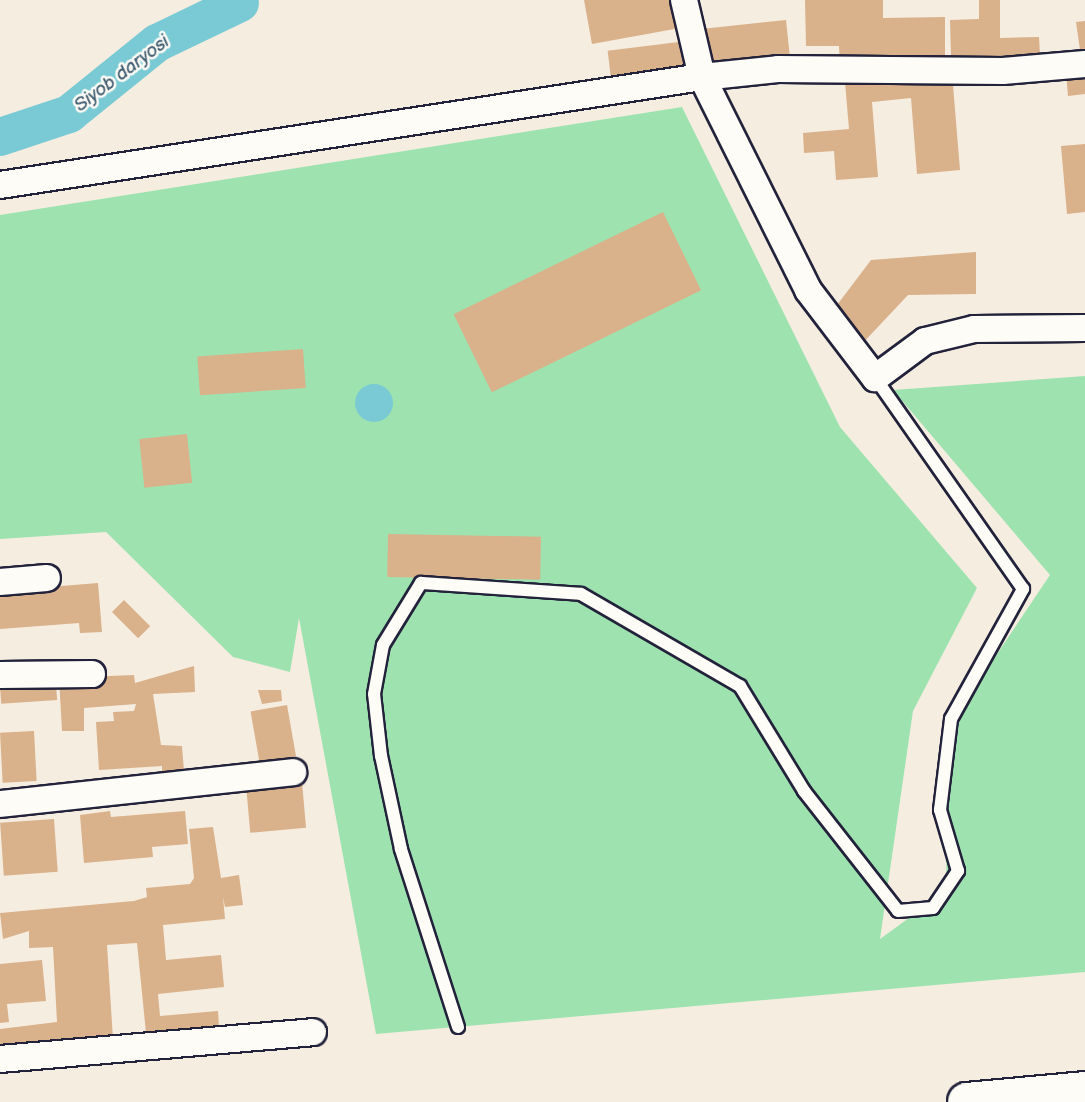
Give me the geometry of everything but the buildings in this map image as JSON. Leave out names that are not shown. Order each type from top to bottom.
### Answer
[{"type":"highway","points":[[967,1102],[1085,1091]]},
{"type":"street","points":[[684,0],[702,77],[808,290],[875,378],[925,341],[974,329],[1085,328]]},
{"type":"street","points":[[0,185],[702,77],[778,69],[1003,71],[1085,64]]},
{"type":"street","points":[[0,582],[47,578]]},
{"type":"street","points":[[0,675],[92,674]]},
{"type":"street","points":[[0,804],[293,772]]},
{"type":"street","points":[[0,1059],[313,1032]]},
{"type":"lane","points":[[458,1027],[401,849],[381,756],[374,694],[383,645],[421,583],[582,594],[740,686],[804,792],[898,911],[933,908],[958,871],[940,810],[951,719],[1023,589],[875,378]]},
{"type":"green space","points":[[682,107],[840,427],[977,588],[913,711],[880,939],[946,891],[947,795],[962,706],[1050,575],[893,390],[1085,376],[1085,972],[376,1034],[299,618],[290,672],[233,657],[106,532],[0,539],[0,215]]},
{"type":"water","points":[[374,384],[387,390],[393,403],[387,416],[374,422],[361,416],[355,403],[361,390]]},
{"type":"waterway","name":"Siyob daryosi","points":[[234,0],[242,0]]},
{"type":"waterway","name":"Siyob daryosi","points":[[0,137],[69,114],[157,43],[240,3]]}]
